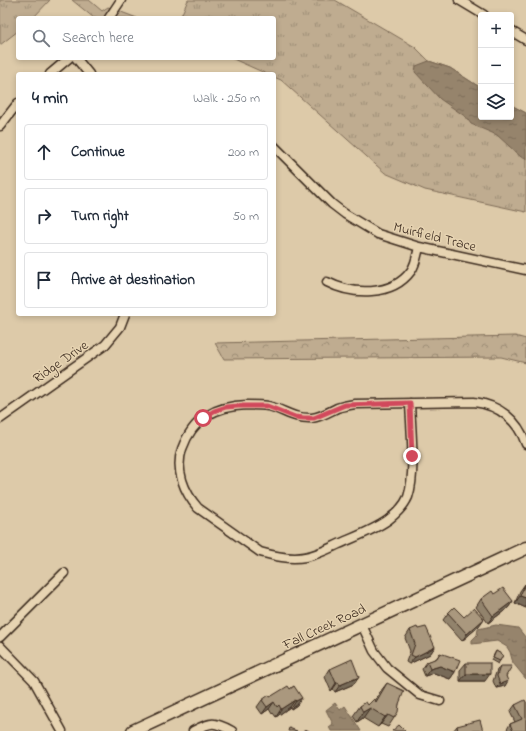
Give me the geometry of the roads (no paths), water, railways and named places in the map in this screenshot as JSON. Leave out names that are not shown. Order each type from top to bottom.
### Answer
[{"type":"main road","name":"Fall Creek Road","points":[[134,731],[151,727],[526,548]]},
{"type":"street","points":[[110,16],[121,0]]},
{"type":"street","points":[[459,0],[479,12]]},
{"type":"street","points":[[514,33],[526,40]]},
{"type":"street","points":[[52,72],[67,60]]},
{"type":"street","points":[[78,60],[87,72]]},
{"type":"street","points":[[0,126],[16,106]]},
{"type":"street","name":"Muirfield Trace","points":[[276,148],[332,204],[345,214],[378,234],[419,248],[526,270]]},
{"type":"street","points":[[327,282],[337,287],[349,290],[381,290],[393,286],[411,271],[416,263],[419,248]]},
{"type":"street","name":"Ridge Drive","points":[[0,419],[105,345],[120,327],[124,316]]},
{"type":"street","points":[[410,403],[412,478],[407,499],[397,513],[387,521],[353,538],[314,554],[304,557],[284,558],[260,552],[205,514],[192,501],[181,478],[181,453],[185,440],[192,429],[203,418],[214,411],[233,406],[261,405],[274,407],[295,417],[314,418],[345,405],[410,403],[474,402],[490,406],[500,411],[516,424],[526,444]]},
{"type":"street","points":[[0,637],[64,573]]},
{"type":"street","points":[[362,625],[374,651],[396,676],[420,695],[440,701]]},
{"type":"street","points":[[0,646],[34,681],[62,731]]},
{"type":"street","points":[[193,731],[214,723],[220,724],[232,731]]},
{"type":"water","points":[[429,61],[450,68],[478,86],[478,120],[514,120],[514,107],[526,113],[526,159],[521,157],[497,135],[471,124],[466,117],[440,99],[415,72],[416,66]]},
{"type":"water","points":[[496,625],[518,628],[526,638],[526,679],[513,663],[507,647],[497,641],[472,644],[472,640],[477,635],[478,629]]},
{"type":"water","points":[[335,703],[340,710],[345,706],[361,731],[331,731],[329,727],[333,724],[326,710]]}]
